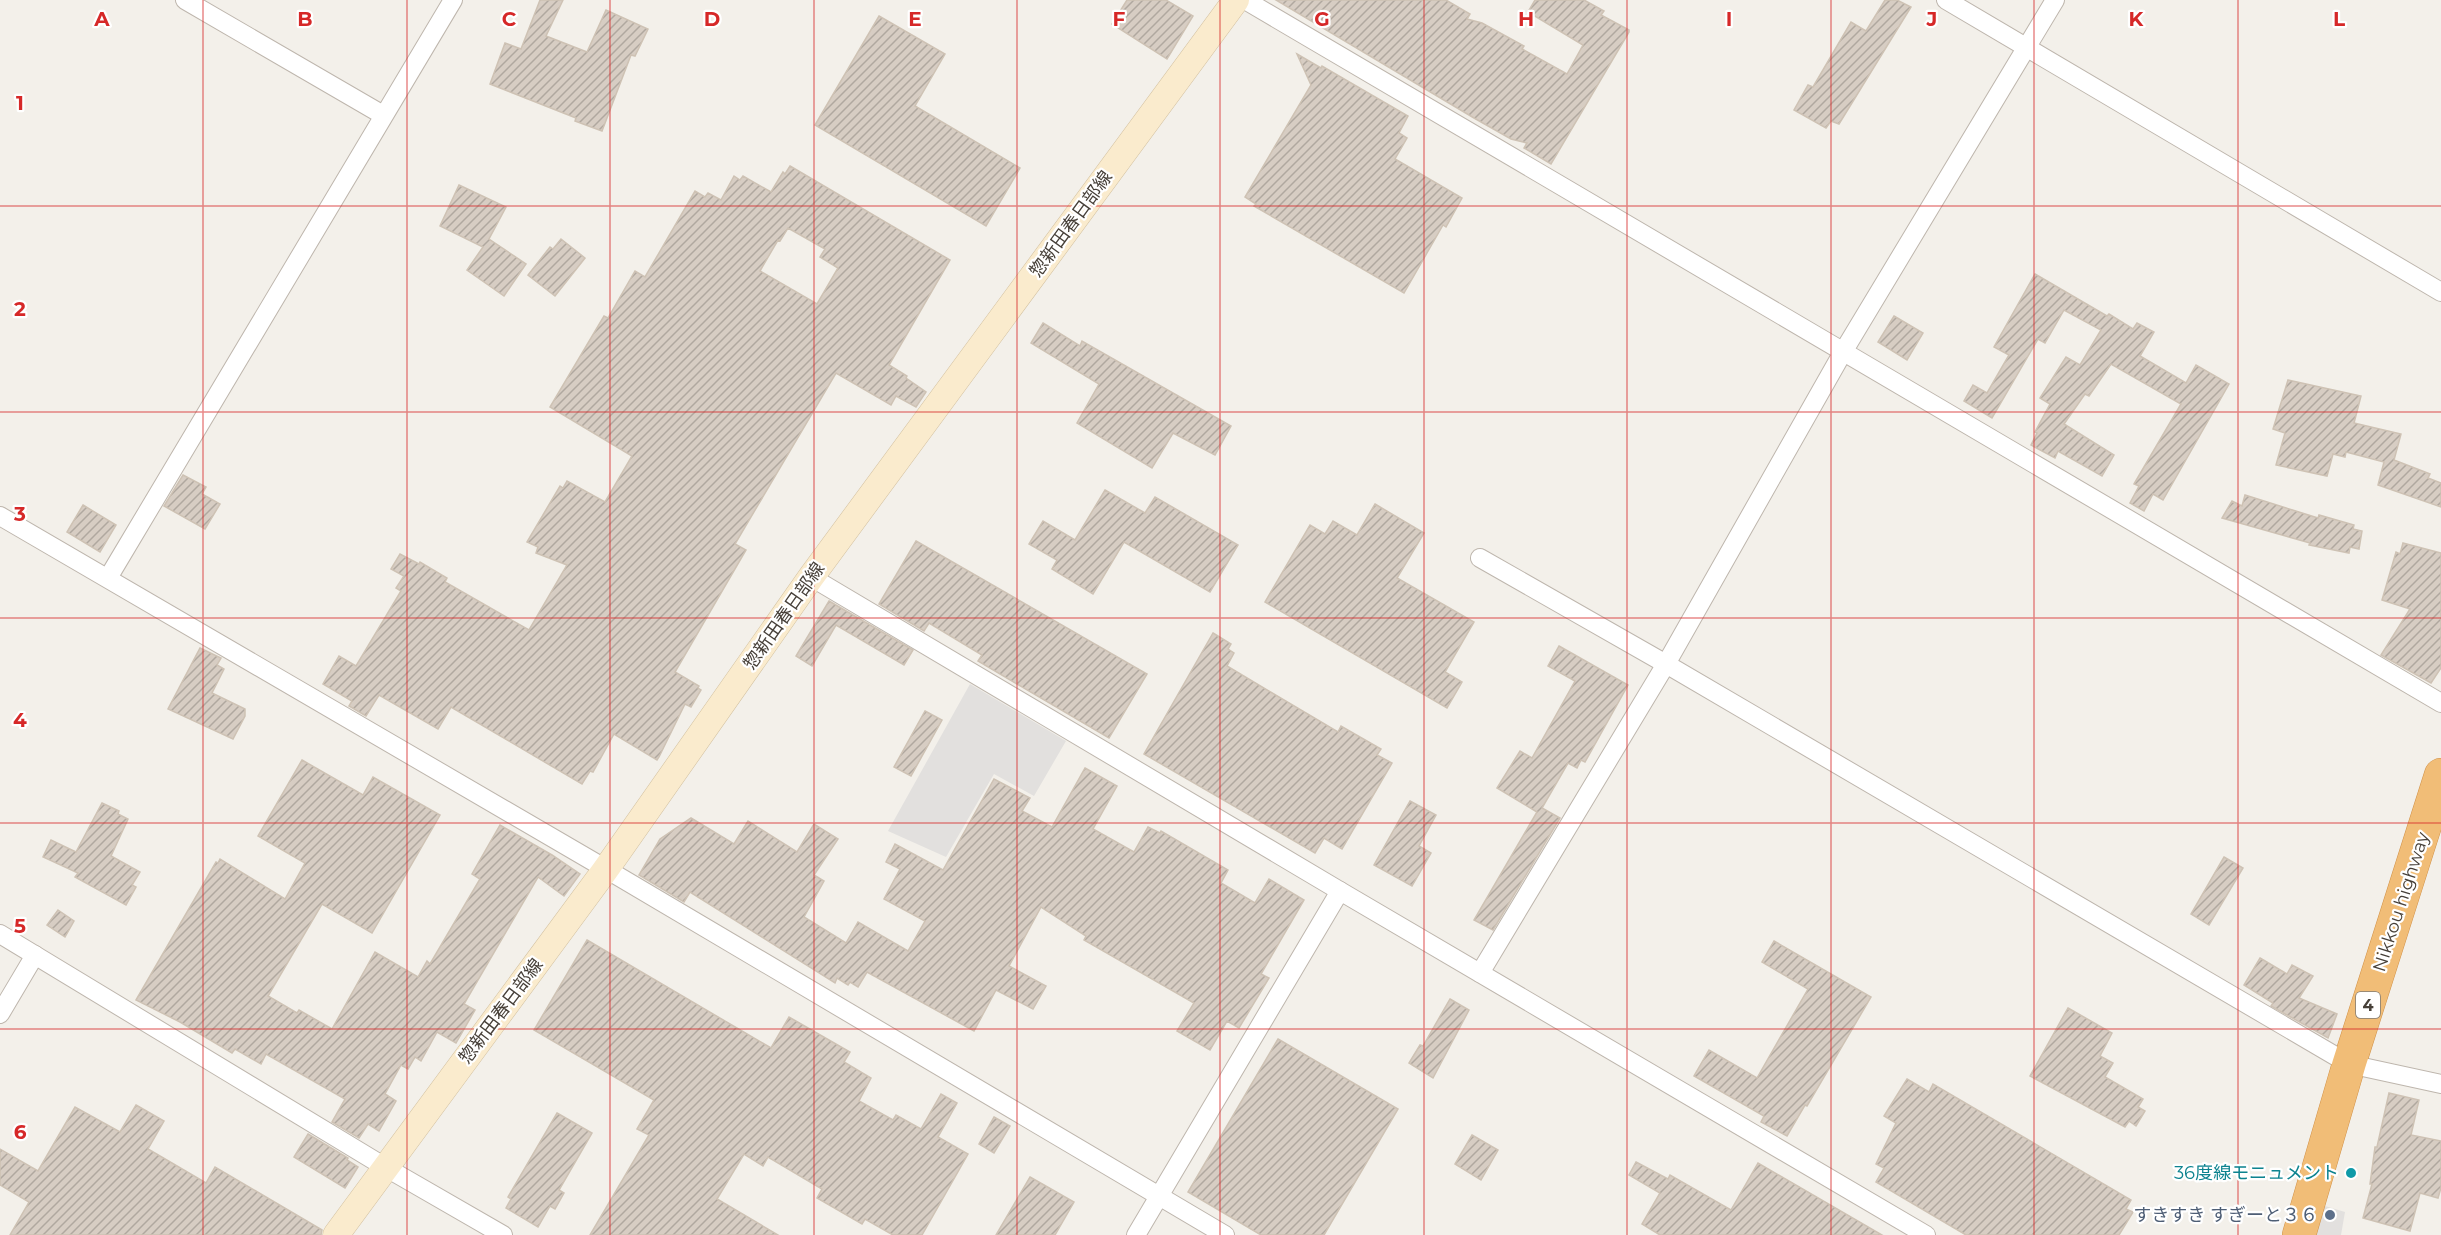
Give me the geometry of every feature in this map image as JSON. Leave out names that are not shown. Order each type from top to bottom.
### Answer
[{"type":"highway","name":"Nikkou highway","points":[[2299,1235],[2349,1064],[2441,775]]},
{"type":"main road","name":"惣新田春日部線","points":[[336,1235],[606,869],[811,577],[1236,0]]},
{"type":"street","points":[[185,0],[383,114]]},
{"type":"street","points":[[108,578],[453,0]]},
{"type":"street","points":[[1245,0],[2441,703]]},
{"type":"street","points":[[1946,0],[2441,292]]},
{"type":"street","points":[[1480,973],[1666,664],[1844,352],[2055,0]]},
{"type":"street","points":[[2,522],[108,578],[1225,1235]]},
{"type":"street","points":[[1480,558],[1666,664],[2349,1064],[2441,1084]]},
{"type":"street","points":[[811,577],[1926,1235]]},
{"type":"street","points":[[1136,1235],[1340,891]]},
{"type":"street","points":[[0,934],[385,1167],[503,1235]]},
{"type":"street","points":[[0,1014],[35,956]]},
{"type":"shaded area","points":[[970,684],[1066,741],[1034,796],[994,774],[946,857],[888,831]]},
{"type":"shaded area","name":"すきすき すぎーと３６","points":[[2321,1198],[2325,1206],[2345,1212],[2341,1235],[2310,1235]]},
{"type":"building","points":[[540,0],[563,0],[546,36],[587,52],[606,10],[648,29],[635,56],[631,55],[602,131],[575,121],[576,118],[490,84],[505,43],[521,49]]},
{"type":"building","points":[[1127,0],[1166,0],[1193,16],[1167,59],[1112,24]]},
{"type":"building","points":[[1276,0],[1446,0],[1470,14],[1467,19],[1482,23],[1524,46],[1522,49],[1567,74],[1583,45],[1528,12],[1535,0],[1584,0],[1604,11],[1601,15],[1629,32],[1551,164],[1524,148],[1527,143],[1511,139],[1474,118]]},
{"type":"building","points":[[1885,0],[1897,0],[1911,7],[1839,124],[1831,121],[1826,128],[1794,110],[1808,85],[1813,87],[1851,22],[1866,31]]},
{"type":"building","points":[[879,16],[945,54],[915,106],[1020,168],[986,226],[815,125]]},
{"type":"building","points":[[1297,54],[1408,116],[1399,133],[1407,138],[1395,159],[1462,198],[1446,227],[1443,225],[1404,293],[1254,206],[1256,204],[1245,197],[1311,85]]},
{"type":"building","points":[[790,166],[950,260],[889,365],[926,392],[916,407],[896,396],[891,405],[836,373],[735,544],[746,550],[675,672],[699,686],[701,690],[691,707],[685,704],[657,760],[614,734],[593,772],[590,771],[582,784],[451,707],[438,729],[379,695],[366,716],[349,706],[352,701],[323,684],[339,656],[356,666],[401,591],[396,588],[404,576],[391,569],[400,554],[419,564],[420,562],[447,578],[445,582],[529,630],[567,565],[536,553],[538,547],[527,542],[560,486],[563,488],[567,481],[605,502],[632,456],[550,407],[604,316],[608,318],[635,271],[645,277],[695,191],[705,197],[708,193],[721,200],[734,176],[740,180],[743,176],[771,192],[783,172],[785,174]],"holes":[[[788,228],[825,249],[820,257],[838,268],[817,304],[760,271],[778,240],[780,241]]]},
{"type":"building","points":[[459,185],[506,207],[489,239],[526,264],[504,296],[467,270],[483,247],[440,226]]},
{"type":"building","points":[[561,239],[585,258],[555,296],[528,275],[550,247],[553,249]]},
{"type":"building","points":[[2035,274],[2133,329],[2137,323],[2154,332],[2140,356],[2186,383],[2196,365],[2229,384],[2163,500],[2153,494],[2144,511],[2130,503],[2139,486],[2134,484],[2181,404],[2111,364],[2089,396],[2085,394],[2064,424],[2114,455],[2102,476],[2058,451],[2055,458],[2031,445],[2037,433],[2035,432],[2050,404],[2040,398],[2066,357],[2080,365],[2101,330],[2064,310],[2045,343],[2038,339],[1992,418],[1964,401],[1973,385],[1987,393],[2009,355],[1994,347]]},
{"type":"building","points":[[1894,316],[1923,333],[1907,360],[1878,342]]},
{"type":"building","points":[[1043,323],[1080,346],[1082,341],[1231,426],[1215,455],[1173,433],[1152,468],[1077,423],[1099,384],[1031,343]]},
{"type":"building","points":[[2288,380],[2361,396],[2354,423],[2401,434],[2394,460],[2430,474],[2428,478],[2441,483],[2441,507],[2378,485],[2384,462],[2346,452],[2345,457],[2333,454],[2327,476],[2276,465],[2285,433],[2273,429]]},
{"type":"building","points":[[183,475],[206,487],[202,494],[220,504],[205,529],[164,506]]},
{"type":"building","points":[[1105,490],[1145,513],[1155,497],[1238,545],[1210,592],[1124,542],[1093,594],[1052,569],[1057,560],[1029,544],[1043,521],[1075,540]]},
{"type":"building","points":[[2245,495],[2318,518],[2319,515],[2354,525],[2353,529],[2362,531],[2359,549],[2350,547],[2349,553],[2309,545],[2310,543],[2222,518],[2232,501],[2242,506]]},
{"type":"building","points":[[1375,504],[1424,533],[1397,578],[1474,622],[1445,672],[1462,682],[1447,708],[1265,602],[1310,525],[1325,534],[1333,521],[1357,535]]},
{"type":"building","points":[[83,505],[116,525],[100,552],[67,532]]},
{"type":"building","points":[[916,541],[1147,674],[1109,738],[978,661],[982,655],[929,623],[924,631],[879,604]]},
{"type":"building","points":[[2403,543],[2441,553],[2441,668],[2431,683],[2381,655],[2410,609],[2382,600],[2396,552],[2400,554]]},
{"type":"building","points":[[829,601],[913,650],[904,665],[836,625],[812,666],[796,656]]},
{"type":"building","points":[[1213,633],[1231,644],[1228,649],[1234,653],[1227,666],[1338,732],[1341,726],[1381,749],[1377,755],[1392,763],[1342,849],[1324,838],[1315,853],[1144,754]]},
{"type":"building","points":[[1559,646],[1628,685],[1585,762],[1581,760],[1577,768],[1568,763],[1542,808],[1560,818],[1493,930],[1474,920],[1537,812],[1497,788],[1520,751],[1532,758],[1575,681],[1548,666]]},
{"type":"building","points":[[200,648],[221,658],[217,665],[224,669],[212,693],[245,709],[245,716],[233,739],[168,709]]},
{"type":"building","points":[[925,711],[942,720],[911,776],[894,767]]},
{"type":"building","points":[[302,760],[363,795],[373,777],[440,815],[372,933],[322,904],[268,996],[297,1013],[299,1010],[332,1029],[375,952],[418,977],[427,961],[430,964],[480,879],[472,874],[500,825],[580,874],[564,896],[538,877],[464,1004],[475,1010],[456,1043],[437,1032],[421,1061],[415,1057],[408,1069],[401,1065],[385,1094],[396,1101],[379,1131],[368,1124],[359,1138],[332,1122],[345,1099],[266,1054],[261,1064],[235,1049],[232,1053],[180,1022],[136,1000],[216,862],[218,863],[220,859],[285,899],[305,863],[258,836]]},
{"type":"building","points":[[1085,768],[1117,786],[1093,829],[1134,852],[1148,827],[1160,833],[1161,831],[1228,870],[1221,883],[1255,903],[1269,879],[1304,900],[1261,974],[1269,978],[1239,1028],[1227,1021],[1210,1050],[1177,1031],[1194,1003],[1084,940],[1086,936],[1041,907],[1009,966],[1046,986],[1033,1009],[996,990],[974,1031],[867,972],[858,987],[850,982],[848,985],[837,978],[835,983],[690,892],[684,902],[639,875],[660,839],[691,818],[734,844],[748,821],[797,852],[814,824],[838,839],[814,875],[824,881],[804,917],[846,943],[858,922],[908,951],[925,921],[884,899],[900,869],[886,862],[895,844],[943,870],[994,779],[1030,798],[1022,811],[1052,827]]},
{"type":"building","points":[[1410,801],[1436,815],[1419,846],[1431,853],[1412,886],[1374,865]]},
{"type":"building","points":[[102,803],[119,811],[118,814],[128,819],[111,856],[140,872],[132,885],[136,887],[126,905],[75,877],[78,873],[43,857],[51,840],[76,852]]},
{"type":"building","points":[[2224,857],[2243,868],[2209,925],[2191,914]]},
{"type":"building","points":[[58,910],[74,921],[65,937],[47,925]]},
{"type":"building","points":[[587,940],[771,1048],[789,1017],[850,1052],[844,1062],[871,1078],[859,1101],[893,1120],[896,1115],[921,1129],[941,1094],[957,1103],[938,1137],[968,1154],[922,1235],[893,1235],[865,1219],[862,1224],[817,1198],[822,1189],[768,1157],[763,1166],[744,1154],[717,1199],[778,1235],[590,1235],[649,1135],[637,1129],[654,1100],[534,1030]]},
{"type":"building","points":[[1774,941],[1871,997],[1787,1136],[1761,1122],[1764,1116],[1694,1076],[1709,1050],[1757,1078],[1808,989],[1762,962]]},
{"type":"building","points":[[2260,958],[2287,974],[2292,965],[2313,976],[2299,998],[2337,1014],[2328,1038],[2271,1006],[2273,1003],[2244,985]]},
{"type":"building","points":[[1450,999],[1469,1010],[1433,1078],[1409,1063],[1420,1045],[1423,1046]]},
{"type":"building","points":[[2068,1008],[2112,1033],[2100,1056],[2113,1063],[2105,1077],[2143,1099],[2138,1107],[2145,1111],[2136,1126],[2129,1121],[2125,1127],[2030,1076]]},
{"type":"building","points":[[1278,1039],[1398,1109],[1324,1235],[1261,1235],[1188,1192]]},
{"type":"building","points":[[1907,1079],[1929,1092],[1933,1084],[2131,1200],[2126,1209],[2133,1212],[2119,1235],[1966,1235],[1876,1182],[1884,1168],[1876,1164],[1896,1123],[1884,1116]]},
{"type":"building","points":[[2389,1093],[2419,1100],[2411,1135],[2441,1141],[2441,1188],[2438,1198],[2420,1193],[2410,1231],[2363,1218],[2372,1184],[2370,1184],[2375,1147],[2377,1147]]},
{"type":"building","points":[[136,1105],[164,1121],[148,1149],[206,1183],[215,1167],[322,1230],[321,1235],[10,1235],[29,1202],[0,1185],[0,1149],[38,1171],[75,1107],[120,1132]]},
{"type":"building","points":[[557,1113],[592,1133],[559,1190],[564,1193],[555,1209],[550,1206],[538,1227],[506,1208],[511,1199],[508,1197]]},
{"type":"building","points":[[994,1117],[1010,1126],[994,1153],[979,1144]]},
{"type":"building","points":[[308,1134],[348,1158],[347,1160],[358,1167],[345,1188],[294,1157]]},
{"type":"building","points":[[1472,1135],[1498,1150],[1481,1180],[1455,1164]]},
{"type":"building","points":[[1636,1162],[1668,1179],[1670,1175],[1731,1210],[1758,1163],[1882,1235],[1660,1235],[1642,1224],[1660,1193],[1629,1175]]},
{"type":"building","points":[[1030,1177],[1074,1202],[1055,1235],[996,1235]]},
{"type":"place","name":"36度線モニュメント","points":[[2351,1173]]},
{"type":"place","name":"すきすき すぎーと３６","points":[[2330,1215]]}]
